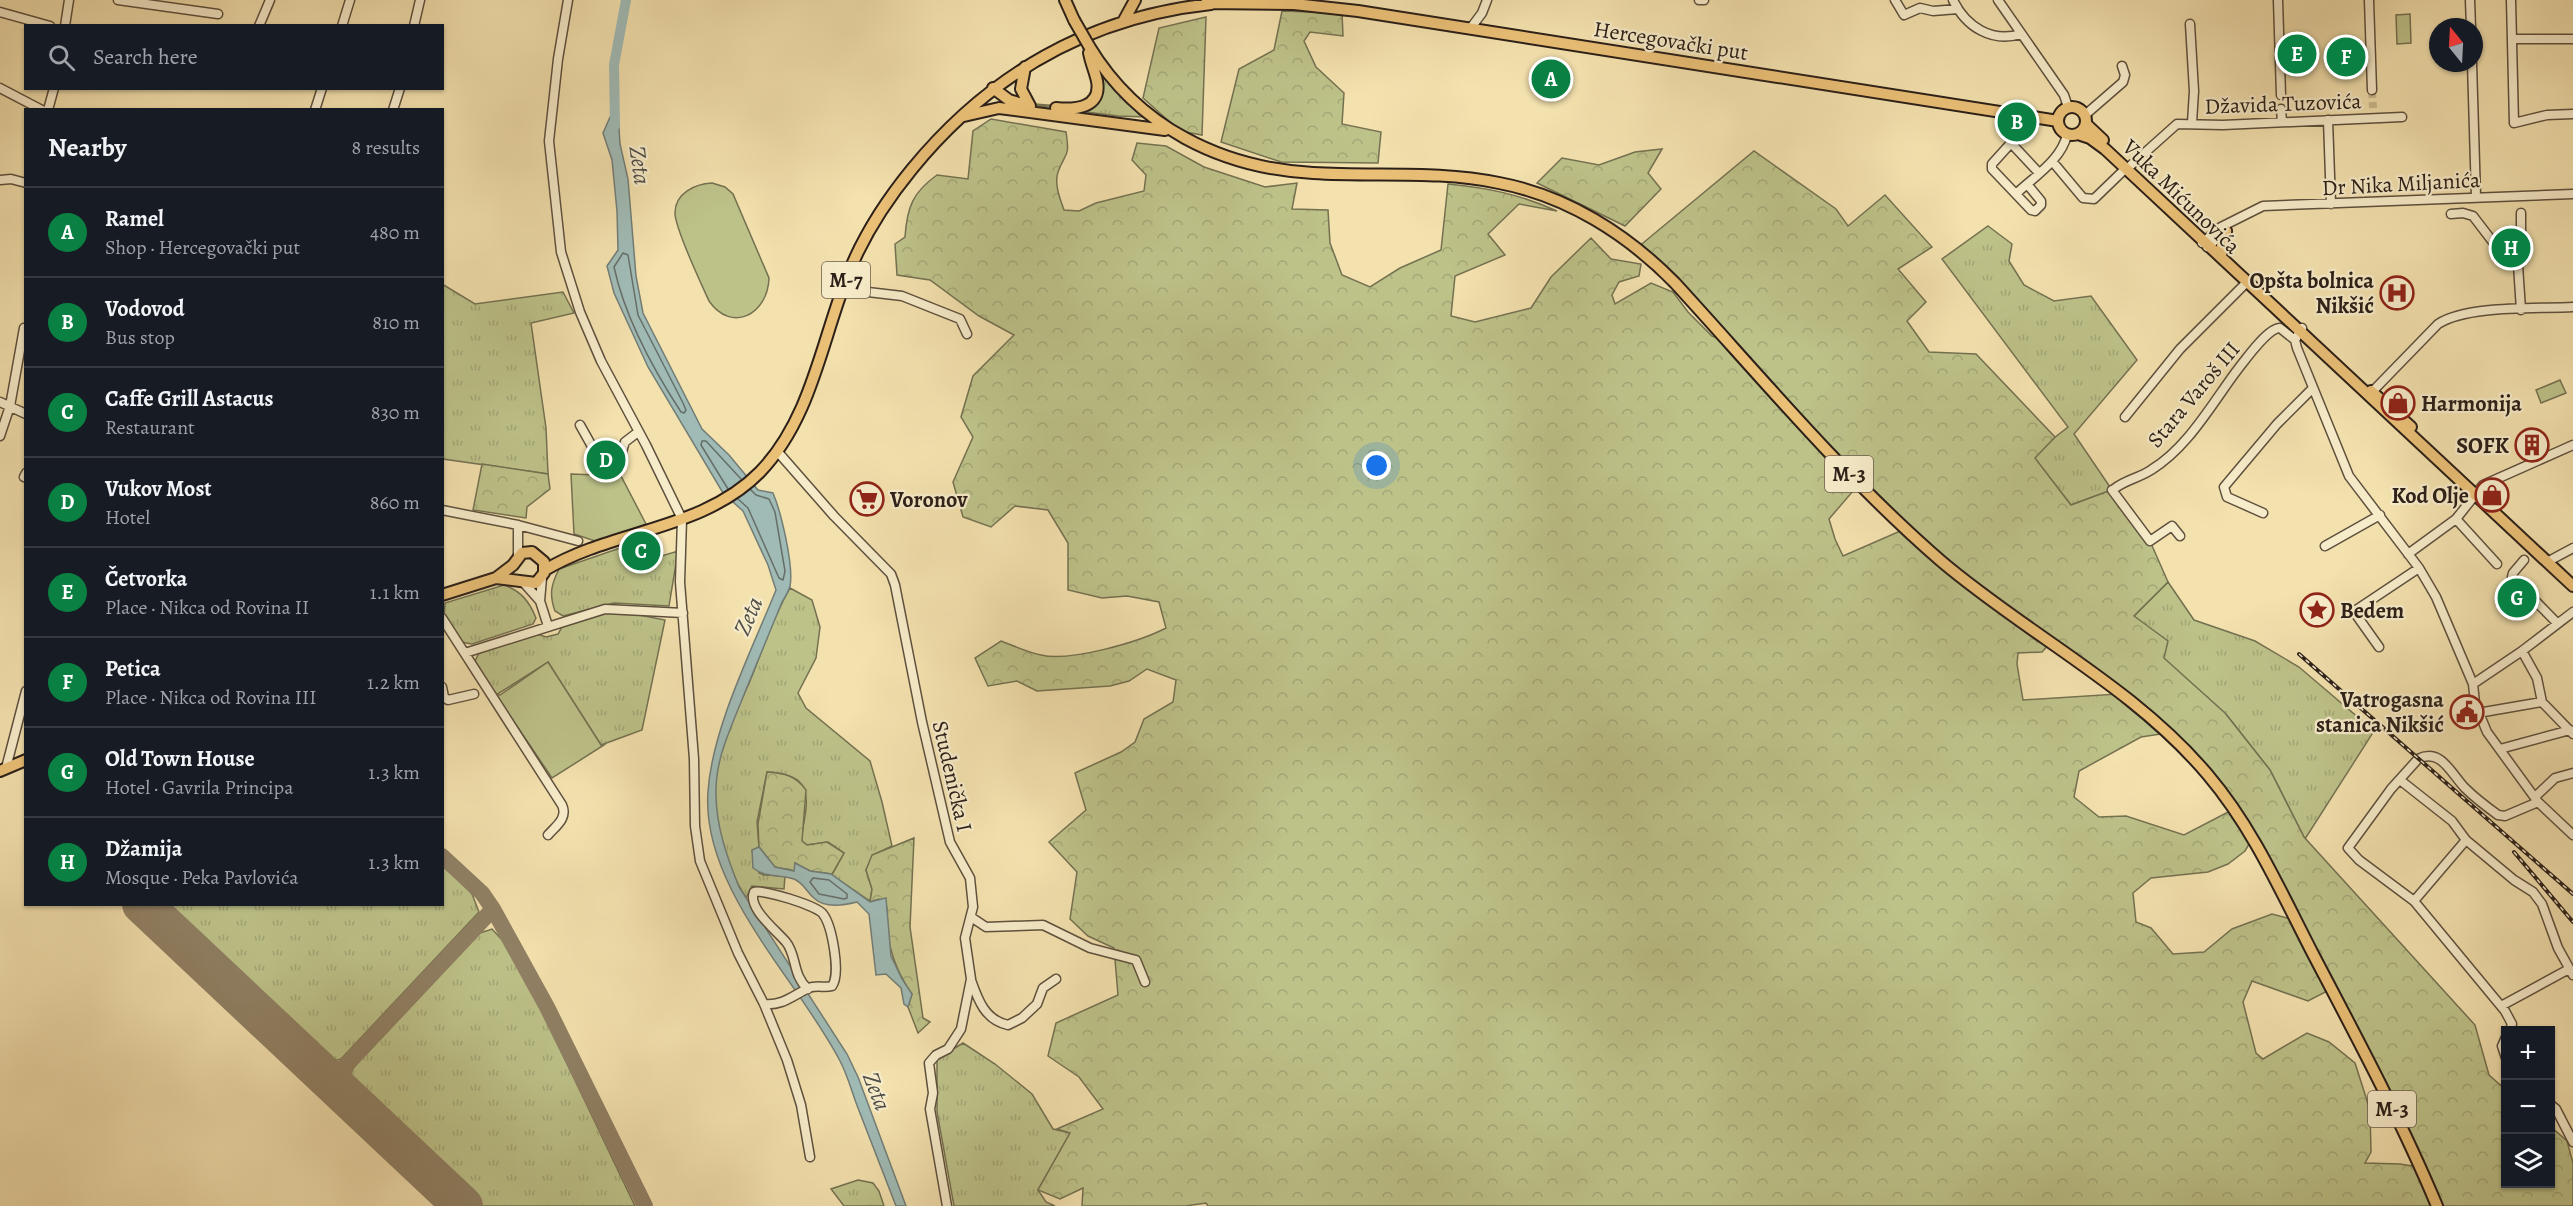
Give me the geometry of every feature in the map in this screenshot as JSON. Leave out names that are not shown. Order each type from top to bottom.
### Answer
[{"type":"main road","points":[[1123,22],[1135,0]]},
{"type":"main road","points":[[1194,0],[1211,4]]},
{"type":"main road","name":"Hercegovački put","points":[[1211,4],[1244,1],[1345,9],[2058,121]]},
{"type":"main road","name":"M-3","points":[[1067,2],[1089,46],[1122,92],[1168,130],[1214,152],[1244,162],[1283,170],[1319,174],[1452,177],[1511,185],[1552,198],[1581,212],[1613,230],[1643,253],[1675,283],[1835,459],[1902,526],[1970,584],[2147,715],[2187,751],[2212,779],[2260,852],[2359,1042],[2437,1206]]},
{"type":"main road","points":[[1158,7],[1211,4]]},
{"type":"main road","name":"M-7","points":[[444,594],[496,578],[536,583],[543,574],[568,556],[682,519],[716,504],[744,486],[768,463],[792,430],[803,407],[844,283],[863,241],[888,202],[920,160],[959,118],[993,88],[1025,67],[1060,47],[1158,7]]},
{"type":"main road","points":[[993,88],[1012,101],[1030,106],[1073,110],[1084,107],[1091,102],[1098,86],[1089,46]]},
{"type":"main road","points":[[1025,67],[1022,89],[1030,106]]},
{"type":"main road","points":[[993,88],[994,100],[999,108]]},
{"type":"main road","points":[[2068,107],[2078,108],[2085,120],[2073,134],[2061,130],[2058,121],[2061,112],[2068,107]]},
{"type":"main road","points":[[959,118],[999,108],[1168,130]]},
{"type":"main road","name":"Vuka Mićunovića","points":[[2085,120],[2127,167],[2299,333],[2370,394],[2550,560],[2573,577]]},
{"type":"main road","name":"Vuka Mićunovića","points":[[2073,134],[2090,138],[2127,167]]},
{"type":"main road","points":[[2222,252],[2222,241],[2226,231]]},
{"type":"main road","name":"Vuka Mićunovića","points":[[2207,242],[2222,252],[2299,333]]},
{"type":"main road","points":[[536,555],[543,574]]},
{"type":"main road","name":"M-7","points":[[496,578],[516,560],[536,555],[568,556]]},
{"type":"main road","points":[[516,560],[521,581]]},
{"type":"main road","name":"Vuka Mićunovića","points":[[2550,560],[2573,586]]},
{"type":"main road","points":[[3,770],[24,761]]},
{"type":"street","points":[[65,24],[69,0]]},
{"type":"street","points":[[118,0],[218,14]]},
{"type":"street","points":[[259,24],[270,0]]},
{"type":"street","points":[[343,24],[350,0]]},
{"type":"street","points":[[414,24],[420,0]]},
{"type":"street","points":[[568,0],[558,59],[549,141],[561,252],[580,312],[601,361],[682,519],[680,582],[694,759],[695,826],[700,861],[742,962],[764,1004],[794,1082],[810,1157]]},
{"type":"street","points":[[1470,29],[1482,13],[1487,0]]},
{"type":"street","points":[[1699,0],[1704,0]]},
{"type":"street","points":[[1895,0],[1904,15],[1920,8],[1958,9]]},
{"type":"street","points":[[1953,0],[1958,9],[1975,27],[1986,33],[2002,37],[2021,34]]},
{"type":"street","points":[[1998,0],[2064,95],[2068,107]]},
{"type":"street","points":[[2278,0],[2281,94]]},
{"type":"street","points":[[2369,0],[2372,90]]},
{"type":"street","points":[[2470,0],[2471,18]]},
{"type":"street","points":[[2511,0],[2514,123],[2547,115],[2573,114]]},
{"type":"street","points":[[0,12],[43,24]]},
{"type":"street","name":"Džavida Tuzovića","points":[[2190,24],[2192,123],[2223,125],[2402,117]]},
{"type":"street","points":[[2512,39],[2573,39]]},
{"type":"street","points":[[2085,120],[2120,86],[2125,78],[2122,66]]},
{"type":"street","points":[[2472,72],[2476,197]]},
{"type":"street","points":[[0,88],[38,108]]},
{"type":"street","points":[[49,108],[53,90]]},
{"type":"street","points":[[316,108],[321,90]]},
{"type":"street","points":[[394,108],[399,90]]},
{"type":"street","points":[[2373,108],[2373,118]]},
{"type":"street","points":[[2282,109],[2282,122]]},
{"type":"street","points":[[2003,114],[2011,143],[2039,173]]},
{"type":"street","points":[[2328,120],[2331,204]]},
{"type":"street","points":[[2052,161],[2083,198],[2094,199],[2173,126],[2192,123]]},
{"type":"street","points":[[2017,193],[2052,161],[2073,134]]},
{"type":"street","points":[[2011,143],[1992,164],[1992,169],[2031,210],[2035,210],[2041,205],[2041,201],[2027,184]]},
{"type":"street","points":[[0,180],[11,179],[24,182]]},
{"type":"street","name":"Dr Nika Miljanića","points":[[2207,242],[2234,220],[2263,206],[2573,194]]},
{"type":"street","points":[[2451,214],[2463,213],[2474,216],[2510,263],[2518,265]]},
{"type":"street","points":[[2521,213],[2522,255],[2518,265],[2521,310]]},
{"type":"street","name":"Dr Nika Miljanića","points":[[2207,242],[2226,231],[2234,220]]},
{"type":"street","points":[[844,283],[867,292],[902,296],[960,320],[967,334]]},
{"type":"street","points":[[2124,417],[2181,349],[2246,283]]},
{"type":"street","points":[[2370,394],[2438,324],[2447,318],[2470,312],[2573,307]]},
{"type":"street","points":[[0,436],[10,406],[24,328]]},
{"type":"street","name":"Stara Varoš III","points":[[2180,536],[2172,526],[2150,541],[2113,489],[2123,481],[2150,471],[2177,449],[2250,353],[2273,329],[2280,328],[2299,333]]},
{"type":"street","points":[[2299,333],[2312,389],[2349,476],[2409,554],[2436,597],[2473,684],[2478,713],[2487,732],[2537,799],[2573,835]]},
{"type":"street","points":[[2263,513],[2227,497],[2223,487],[2277,424],[2312,389]]},
{"type":"street","points":[[0,402],[24,413]]},
{"type":"street","points":[[580,425],[594,450],[599,466],[606,469],[617,465],[625,442],[638,432]]},
{"type":"street","points":[[2409,554],[2456,519],[2475,492],[2573,445]]},
{"type":"street","name":"Studenička I","points":[[777,451],[834,516],[891,574],[950,842],[970,878],[973,907],[965,938],[971,980],[961,1029],[956,1039],[929,1063],[933,1093],[930,1109],[947,1206]]},
{"type":"street","points":[[444,510],[518,525],[578,541]]},
{"type":"street","points":[[2325,546],[2379,515]]},
{"type":"street","points":[[2456,519],[2497,564]]},
{"type":"street","points":[[516,560],[518,525]]},
{"type":"street","points":[[519,537],[536,555]]},
{"type":"street","points":[[2550,560],[2573,548]]},
{"type":"street","points":[[2524,560],[2512,577],[2557,623]]},
{"type":"street","points":[[2379,647],[2357,616],[2356,610],[2419,568]]},
{"type":"street","points":[[540,602],[543,574]]},
{"type":"street","points":[[521,581],[540,602],[548,626]]},
{"type":"street","points":[[465,653],[605,609],[683,613]]},
{"type":"street","points":[[2473,684],[2522,651],[2573,612]]},
{"type":"street","points":[[444,621],[564,810],[562,819],[548,835]]},
{"type":"street","points":[[2522,651],[2537,678],[2542,702],[2571,732]]},
{"type":"street","points":[[444,697],[448,700],[474,694]]},
{"type":"street","points":[[3,770],[24,698]]},
{"type":"street","points":[[2478,713],[2542,702]]},
{"type":"street","points":[[2500,749],[2571,732]]},
{"type":"street","points":[[2511,1026],[2500,1006],[2414,901],[2348,849],[2418,759],[2433,756],[2446,764],[2464,787],[2498,816],[2505,816],[2537,799],[2555,778],[2573,772]]},
{"type":"street","points":[[2400,780],[2452,822],[2466,840],[2538,897],[2571,972],[2500,1006]]},
{"type":"street","points":[[2414,901],[2466,840]]},
{"type":"street","points":[[764,1004],[774,1005],[793,998],[807,989],[828,987],[835,983],[832,936],[823,914],[812,906],[795,903],[765,891],[754,892],[754,902],[769,927],[787,944],[794,967],[807,989]]},
{"type":"street","points":[[971,917],[986,927],[1043,925],[1057,930],[1090,948],[1136,960],[1145,982]]},
{"type":"street","points":[[971,980],[982,1009],[996,1020],[1008,1025],[1022,1018],[1037,1004],[1043,988],[1056,979]]},
{"type":"street","points":[[2555,1108],[2573,1142]]},
{"type":"green space","points":[[1282,11],[1342,13],[1343,36],[1310,32],[1304,41],[1316,67],[1344,93],[1342,124],[1381,132],[1378,163],[1281,162],[1221,142],[1239,69],[1274,50]]},
{"type":"green space","points":[[2410,14],[2411,43],[2397,44],[2396,15]]},
{"type":"green space","points":[[1206,17],[1202,135],[1180,131],[1143,98],[1159,28]]},
{"type":"green space","points":[[1094,63],[1146,117],[1118,116],[1008,102],[1072,107],[1095,99]]},
{"type":"green space","points":[[991,119],[1066,132],[1068,146],[1057,181],[1064,210],[1079,211],[1096,203],[1144,191],[1146,175],[1132,160],[1137,143],[1166,146],[1204,167],[1265,187],[1297,183],[1292,209],[1328,210],[1330,243],[1342,275],[1370,287],[1400,268],[1441,250],[1448,184],[1490,190],[1516,196],[1557,211],[1519,204],[1488,234],[1505,255],[1455,276],[1451,316],[1475,322],[1531,308],[1551,277],[1591,238],[1611,259],[1641,264],[1639,276],[1619,282],[1612,295],[1615,304],[1651,283],[1673,292],[1688,312],[1712,336],[1728,342],[1637,248],[1754,151],[1836,209],[1848,226],[1885,195],[1932,247],[1898,269],[1926,302],[1907,321],[1929,352],[1976,354],[2055,437],[2035,458],[2071,505],[2114,489],[2150,541],[2168,582],[2134,616],[2168,641],[2164,658],[2225,713],[2270,770],[2304,837],[2475,1025],[2489,1075],[2501,1086],[2501,1188],[2555,1188],[2555,1130],[2567,1141],[2573,1163],[2573,1206],[1208,1206],[1206,1203],[1185,1206],[1082,1206],[1083,1188],[1060,1199],[1038,1190],[1070,1133],[1057,1129],[1103,1109],[1079,1077],[1048,1056],[1056,1023],[1118,995],[1114,948],[1088,936],[1070,919],[1077,872],[1049,842],[1086,810],[1075,773],[1121,752],[1135,742],[1144,719],[1173,702],[1176,680],[1147,669],[1129,681],[1110,686],[1037,691],[1017,681],[988,686],[975,658],[1001,641],[1041,655],[1069,656],[1122,645],[1166,628],[1159,602],[1127,596],[1102,598],[1068,590],[1068,543],[1048,510],[1015,506],[991,527],[963,517],[953,482],[973,437],[961,417],[973,376],[1014,335],[979,316],[930,280],[897,275],[895,244],[905,237],[907,217],[913,201],[929,181],[937,175],[968,179],[973,131]],"holes":[[[1859,484],[1905,529],[1843,556],[1829,519]],[[2051,642],[2119,694],[2023,700],[2017,664],[2018,653],[2042,652]],[[2167,733],[2234,809],[2184,835],[2126,816],[2099,817],[2074,797],[2079,771],[2141,737]],[[2252,839],[2295,920],[2272,914],[2232,929],[2204,952],[2173,954],[2151,928],[2136,922],[2133,893],[2151,878],[2208,872],[2228,864],[2245,851]],[[2252,981],[2308,1001],[2331,989],[2419,1167],[2365,1163],[2371,1152],[2370,1110],[2355,1063],[2329,1042],[2307,1033],[2263,1059],[2256,1053],[2243,1002]]]},
{"type":"green space","points":[[1662,149],[1648,173],[1661,189],[1625,226],[1537,183],[1562,158],[1599,165],[1635,152]]},
{"type":"green space","points":[[712,183],[725,187],[733,194],[769,278],[767,291],[756,310],[738,318],[718,311],[709,301],[676,221],[676,206],[682,195],[699,185]]},
{"type":"green space","points":[[1988,226],[2012,244],[2009,261],[2024,285],[2054,301],[2091,296],[2137,360],[2074,434],[2112,490],[2071,505],[2034,458],[2068,427],[1942,259]]},
{"type":"green space","points":[[444,285],[475,304],[563,292],[574,313],[531,323],[546,428],[548,474],[444,459]]},
{"type":"green space","points":[[2560,380],[2566,393],[2541,403],[2536,390]]},
{"type":"green space","points":[[482,464],[548,474],[550,489],[527,507],[526,518],[473,510]]},
{"type":"green space","points":[[571,474],[621,476],[646,524],[598,542],[574,534]]},
{"type":"green space","points":[[623,547],[635,564],[678,551],[669,606],[614,603],[563,616],[555,611],[552,590],[559,569]]},
{"type":"green space","points":[[2168,582],[2194,620],[2255,641],[2299,667],[2374,731],[2305,839],[2270,770],[2226,714],[2163,659],[2134,616]]},
{"type":"green space","points":[[504,585],[515,590],[527,602],[536,618],[533,624],[472,644],[461,642],[444,616],[445,603]]},
{"type":"green space","points":[[790,588],[812,600],[820,627],[816,658],[798,693],[806,708],[870,761],[882,802],[892,846],[873,855],[866,870],[872,889],[870,901],[832,875],[844,853],[828,842],[807,845],[801,840],[806,802],[805,792],[802,784],[795,778],[783,774],[767,772],[757,822],[759,847],[752,851],[759,873],[785,876],[784,889],[752,886],[746,898],[725,853],[715,803],[717,770],[732,723],[779,609]]},
{"type":"green space","points":[[607,613],[629,613],[665,620],[642,730],[601,745],[548,662],[496,695],[475,661],[479,653],[537,634],[546,637],[558,634],[562,627]]},
{"type":"green space","points":[[548,662],[601,745],[604,745],[552,778],[496,695],[500,695]]},
{"type":"green space","points":[[767,772],[789,776],[798,781],[806,790],[802,841],[807,845],[827,842],[844,853],[832,874],[810,871],[795,863],[795,871],[775,867],[759,847],[758,824]]},
{"type":"green space","points":[[914,838],[910,927],[923,1018],[930,1022],[918,1033],[908,1007],[912,994],[895,963],[889,942],[887,908],[879,899],[870,902],[872,889],[866,870],[872,855]]},
{"type":"green space","points":[[444,864],[472,894],[479,912],[341,1059],[334,1061],[327,1059],[165,906],[444,906]]},
{"type":"green space","points":[[492,929],[503,941],[542,1011],[635,1206],[481,1206],[352,1081],[350,1075],[354,1067],[480,933]]},
{"type":"green space","points":[[963,1043],[995,1064],[1032,1094],[1053,1129],[1070,1133],[1038,1190],[1046,1202],[1055,1206],[954,1206],[937,1112],[937,1059]]},
{"type":"green space","points":[[858,1180],[873,1183],[879,1191],[884,1206],[844,1206],[831,1189]]},
{"type":"water","points":[[614,113],[618,113],[620,144],[628,179],[636,276],[643,313],[702,429],[729,455],[758,490],[773,493],[780,513],[790,566],[789,588],[729,732],[718,768],[716,806],[723,841],[739,887],[847,1054],[858,1077],[906,1206],[896,1206],[840,1061],[822,1030],[756,933],[736,898],[720,863],[710,828],[708,792],[717,742],[734,690],[776,590],[768,565],[743,511],[723,493],[648,367],[614,293],[607,266],[618,250],[617,211],[612,160],[603,133]]},
{"type":"water","points":[[759,847],[775,867],[794,871],[795,863],[810,871],[831,874],[870,902],[886,898],[891,956],[912,994],[908,1007],[904,1004],[901,988],[886,974],[876,975],[869,914],[857,902],[841,905],[824,904],[809,894],[801,883],[794,879],[768,875],[753,868],[752,850]]},
{"type":"waterway","name":"Zeta","points":[[615,125],[614,65],[626,0]]},
{"type":"taxiway","points":[[444,858],[482,893],[493,909],[547,1007],[645,1206]]},
{"type":"taxiway","points":[[331,1081],[493,909]]},
{"type":"runway","points":[[144,906],[463,1206]]},
{"type":"tunnel","points":[[2372,90],[2373,108]]},
{"type":"railway","points":[[2299,654],[2573,894]]},
{"type":"railway","points":[[2514,852],[2573,922]]},
{"type":"place","name":"Četvorka","points":[[2297,54]]},
{"type":"place","name":"Petica","points":[[2346,57]]},
{"type":"place","name":"Ramel","points":[[1551,79]]},
{"type":"place","name":"Vodovod","points":[[2017,122]]},
{"type":"place","name":"Džamija","points":[[2511,248]]},
{"type":"place","name":"Opšta bolnica Nikšić","points":[[2397,293]]},
{"type":"place","name":"Harmonija","points":[[2398,403]]},
{"type":"place","name":"SOFK","points":[[2532,445]]},
{"type":"place","name":"Vukov Most","points":[[606,460]]},
{"type":"place","name":"Kod Olje","points":[[2492,495]]},
{"type":"place","name":"Voronov","points":[[867,499]]},
{"type":"place","name":"Caffe Grill Astacus","points":[[641,551]]},
{"type":"place","name":"Old Town House","points":[[2517,598]]},
{"type":"place","name":"Bedem","points":[[2317,610]]},
{"type":"place","name":"Vatrogasna stanica Nikšić","points":[[2467,712]]}]
